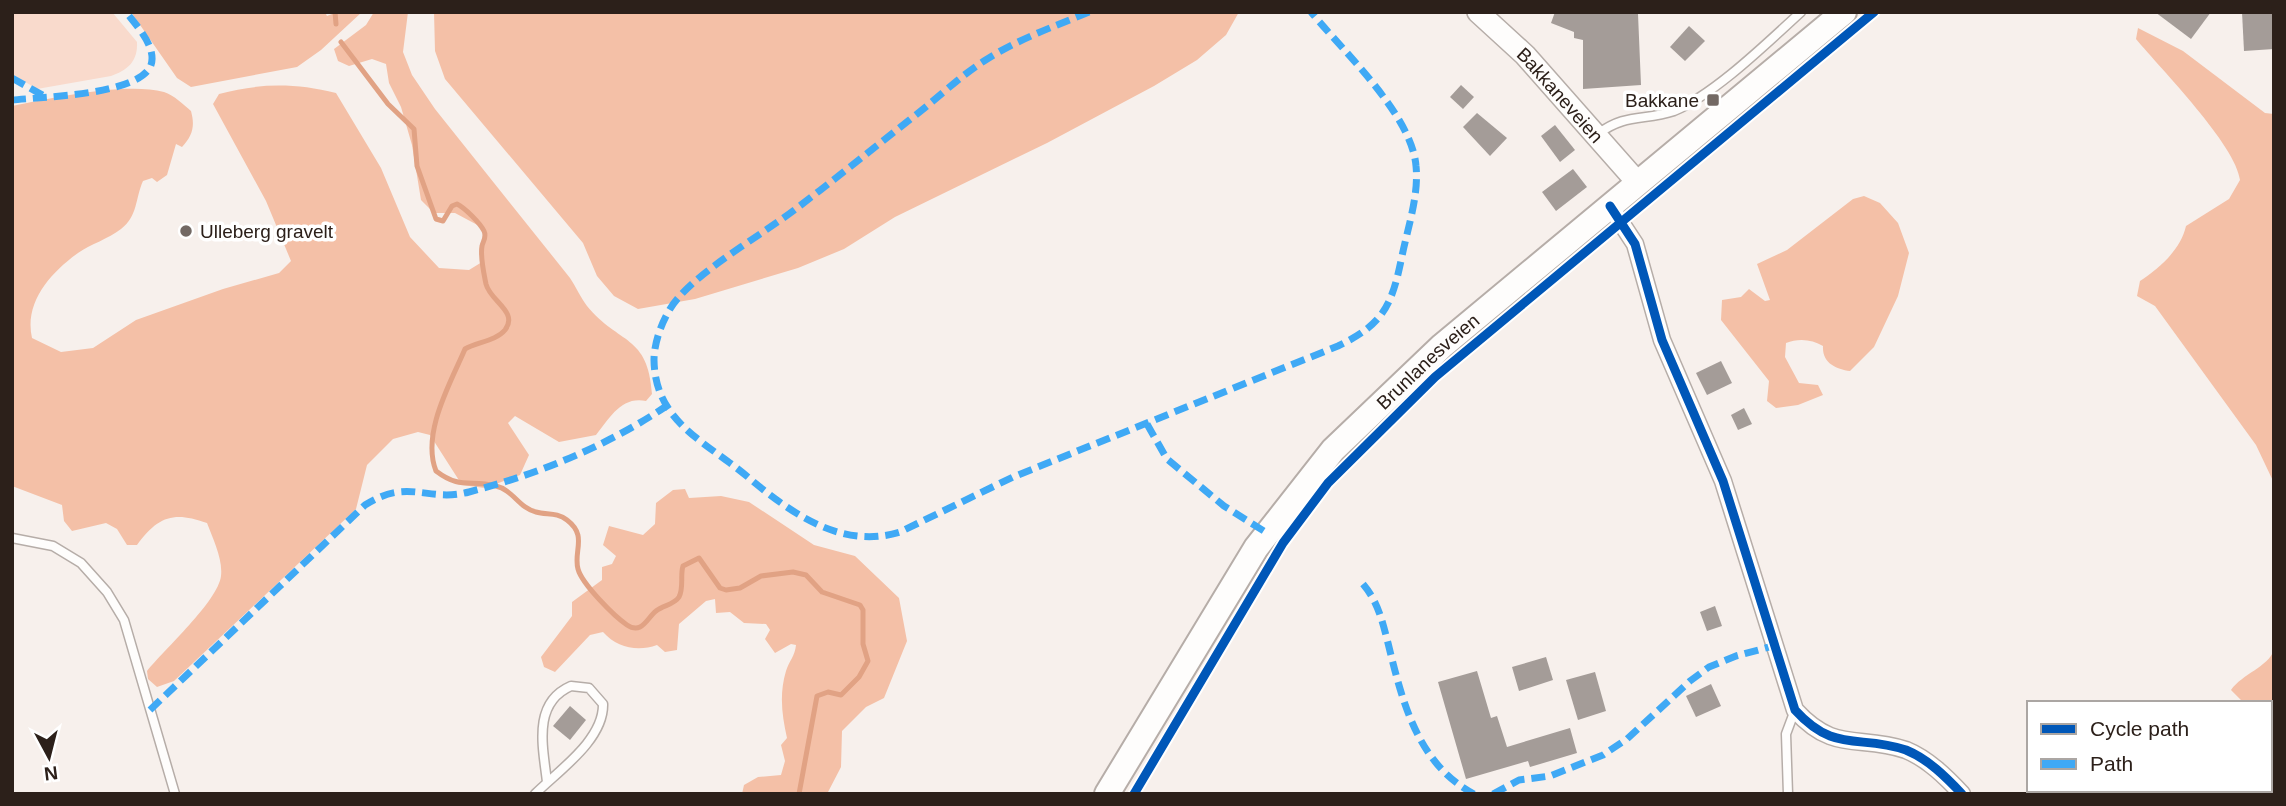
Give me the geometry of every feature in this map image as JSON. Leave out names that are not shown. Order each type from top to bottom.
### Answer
[{"type":"main road","name":"Brunlanesveien","points":[[1107,794],[1256,548],[1332,450],[1442,345],[1844,12]]},
{"type":"street","name":"Bakkaneveien","points":[[1478,12],[1525,55],[1638,183]]},
{"type":"street","points":[[1610,206],[1635,244],[1662,340],[1723,481],[1788,696],[1795,710],[1816,730],[1832,738],[1907,751],[1932,766],[1962,794]]},
{"type":"lane","points":[[1596,135],[1621,120],[1658,115],[1687,104],[1801,12]]},
{"type":"lane","points":[[12,538],[53,546],[81,563],[107,592],[124,620],[175,794]]},
{"type":"lane","points":[[535,794],[580,750],[600,724],[603,704],[589,688],[571,686],[550,700],[544,715],[542,733],[547,782]]},
{"type":"lane","points":[[1788,794],[1786,734],[1795,710]]},
{"type":"shaded area","points":[[12,12],[112,12],[137,42],[134,60],[127,68],[111,76],[37,89],[12,74]]},
{"type":"shaded area","points":[[131,12],[325,12],[327,16],[337,12],[362,12],[321,50],[297,67],[191,87],[177,78]]},
{"type":"shaded area","points":[[374,12],[408,12],[403,52],[412,75],[435,109],[570,278],[587,306],[638,350],[645,360],[652,394],[646,401],[637,400],[623,405],[611,415],[596,435],[559,442],[515,416],[508,423],[529,455],[520,475],[485,488],[462,485],[430,435],[418,432],[393,439],[367,465],[356,509],[174,681],[157,687],[148,679],[147,671],[201,612],[218,586],[221,576],[219,556],[207,523],[185,517],[168,519],[152,528],[137,545],[127,545],[117,529],[106,523],[72,531],[64,521],[62,505],[12,486],[12,106],[89,92],[148,89],[171,95],[191,111],[192,116],[191,134],[182,147],[176,144],[167,175],[157,182],[152,178],[143,181],[133,213],[126,224],[116,233],[68,261],[41,290],[32,313],[32,338],[61,352],[93,348],[136,320],[223,289],[279,273],[291,261],[266,201],[213,104],[219,94],[234,90],[278,86],[306,87],[336,93],[381,168],[410,237],[439,268],[469,270],[482,262],[485,229],[455,213],[434,213],[421,200],[412,145],[401,107],[389,83],[386,64],[372,59],[349,66],[338,61],[334,49],[366,25]]},
{"type":"shaded area","points":[[434,12],[1239,12],[1226,35],[1197,60],[1154,86],[1047,143],[895,217],[844,249],[798,268],[695,299],[638,309],[614,296],[597,276],[583,243],[445,79],[435,51]]},
{"type":"shaded area","points":[[2138,28],[2183,51],[2265,113],[2274,114],[2274,483],[2256,445],[2155,306],[2137,296],[2140,281],[2169,257],[2180,242],[2186,226],[2229,199],[2240,180],[2226,147],[2212,128],[2136,39]]},
{"type":"shaded area","points":[[1864,196],[1880,203],[1898,223],[1909,253],[1898,296],[1874,347],[1850,371],[1840,369],[1827,361],[1823,346],[1819,344],[1805,340],[1786,343],[1785,357],[1799,383],[1818,385],[1823,395],[1798,405],[1776,408],[1767,401],[1769,381],[1721,320],[1722,300],[1741,297],[1749,289],[1765,301],[1770,300],[1757,264],[1787,250],[1853,199]]},
{"type":"shaded area","points":[[685,489],[689,498],[721,496],[749,502],[814,545],[855,556],[899,598],[907,641],[884,698],[866,707],[842,731],[841,767],[827,794],[742,794],[744,785],[758,777],[781,775],[785,761],[781,745],[787,738],[782,688],[796,645],[791,644],[775,653],[765,639],[770,630],[766,624],[744,623],[730,612],[716,613],[715,599],[706,601],[679,624],[677,650],[665,652],[657,645],[628,647],[615,642],[603,632],[590,635],[555,672],[544,667],[541,657],[572,616],[572,602],[602,580],[602,567],[612,564],[616,556],[603,545],[609,526],[643,535],[655,524],[656,503],[673,490]]},
{"type":"shaded area","points":[[2274,650],[2274,728],[2272,701],[2242,701],[2231,690],[2271,656]]},
{"type":"shaded area","points":[[2103,792],[2221,792],[2221,794],[2101,794]]},
{"type":"building","points":[[1555,12],[1638,14],[1641,85],[1583,89],[1583,40],[1574,38],[1574,32],[1551,23]]},
{"type":"building","points":[[2155,12],[2211,12],[2191,39]]},
{"type":"building","points":[[2242,12],[2274,12],[2274,49],[2244,51]]},
{"type":"building","points":[[1689,26],[1705,41],[1685,61],[1670,47]]},
{"type":"building","points":[[1461,85],[1474,97],[1463,109],[1450,97]]},
{"type":"building","points":[[1477,113],[1507,138],[1490,156],[1463,127]]},
{"type":"building","points":[[1555,125],[1575,150],[1560,162],[1541,136]]},
{"type":"building","points":[[1573,169],[1587,187],[1556,211],[1542,192]]},
{"type":"building","points":[[1721,361],[1732,383],[1707,395],[1696,373]]},
{"type":"building","points":[[1744,408],[1752,424],[1738,430],[1731,415]]},
{"type":"building","points":[[1715,606],[1722,626],[1707,631],[1700,612]]},
{"type":"building","points":[[1546,657],[1553,680],[1519,691],[1512,667]]},
{"type":"building","points":[[1477,671],[1491,718],[1497,716],[1507,747],[1570,728],[1577,753],[1530,767],[1528,761],[1466,779],[1438,682]]},
{"type":"building","points":[[1595,672],[1606,711],[1578,720],[1566,680]]},
{"type":"building","points":[[1711,684],[1721,706],[1696,717],[1686,696]]},
{"type":"building","points":[[570,706],[586,720],[570,740],[553,726]]},
{"type":"waterway","points":[[335,12],[336,24]]},
{"type":"waterway","points":[[341,42],[388,104],[414,129],[417,166],[436,219],[443,221],[452,206],[457,204],[468,212],[484,231],[482,265],[486,284],[508,318],[508,324],[501,334],[465,349],[435,424],[432,456],[436,471],[459,482],[502,488],[530,510],[567,520],[577,532],[577,562],[581,575],[607,607],[632,628],[640,627],[656,611],[677,600],[681,590],[683,566],[699,558],[720,588],[726,590],[740,588],[761,576],[793,572],[806,575],[822,592],[860,605],[863,610],[863,644],[868,661],[859,677],[841,695],[828,692],[817,696],[799,794]]},
{"type":"marked path","points":[[12,100],[89,93],[129,83],[143,75],[151,65],[151,51],[126,12]]},
{"type":"marked path","points":[[1089,12],[1022,40],[976,66],[797,208],[704,274],[669,310],[658,335],[654,360],[663,400],[673,416],[782,504],[818,525],[858,536],[900,532],[1013,477],[1338,346],[1354,338],[1376,321],[1394,288],[1414,200],[1417,177],[1412,146],[1374,84],[1311,12]]},
{"type":"marked path","points":[[12,78],[44,96]]},
{"type":"marked path","points":[[150,710],[365,505],[394,493],[406,491],[454,495],[520,477],[595,447],[665,407]]},
{"type":"marked path","points":[[1147,424],[1167,459],[1224,506],[1267,533]]},
{"type":"marked path","points":[[1363,584],[1379,612],[1406,708],[1425,748],[1438,766],[1474,794]]},
{"type":"marked path","points":[[1493,794],[1519,780],[1550,776],[1603,755],[1627,739],[1709,667],[1773,646]]},
{"type":"cycle path","points":[[1134,794],[1283,543],[1328,483],[1435,377],[1874,12]]},
{"type":"cycle path","points":[[1610,206],[1635,244],[1662,340],[1723,481],[1795,710],[1809,724],[1835,738],[1889,745],[1922,758],[1962,794]]},
{"type":"place","name":"Bakkane","points":[[1713,100]]},
{"type":"place","name":"Ulleberg gravelt","points":[[186,231]]}]
